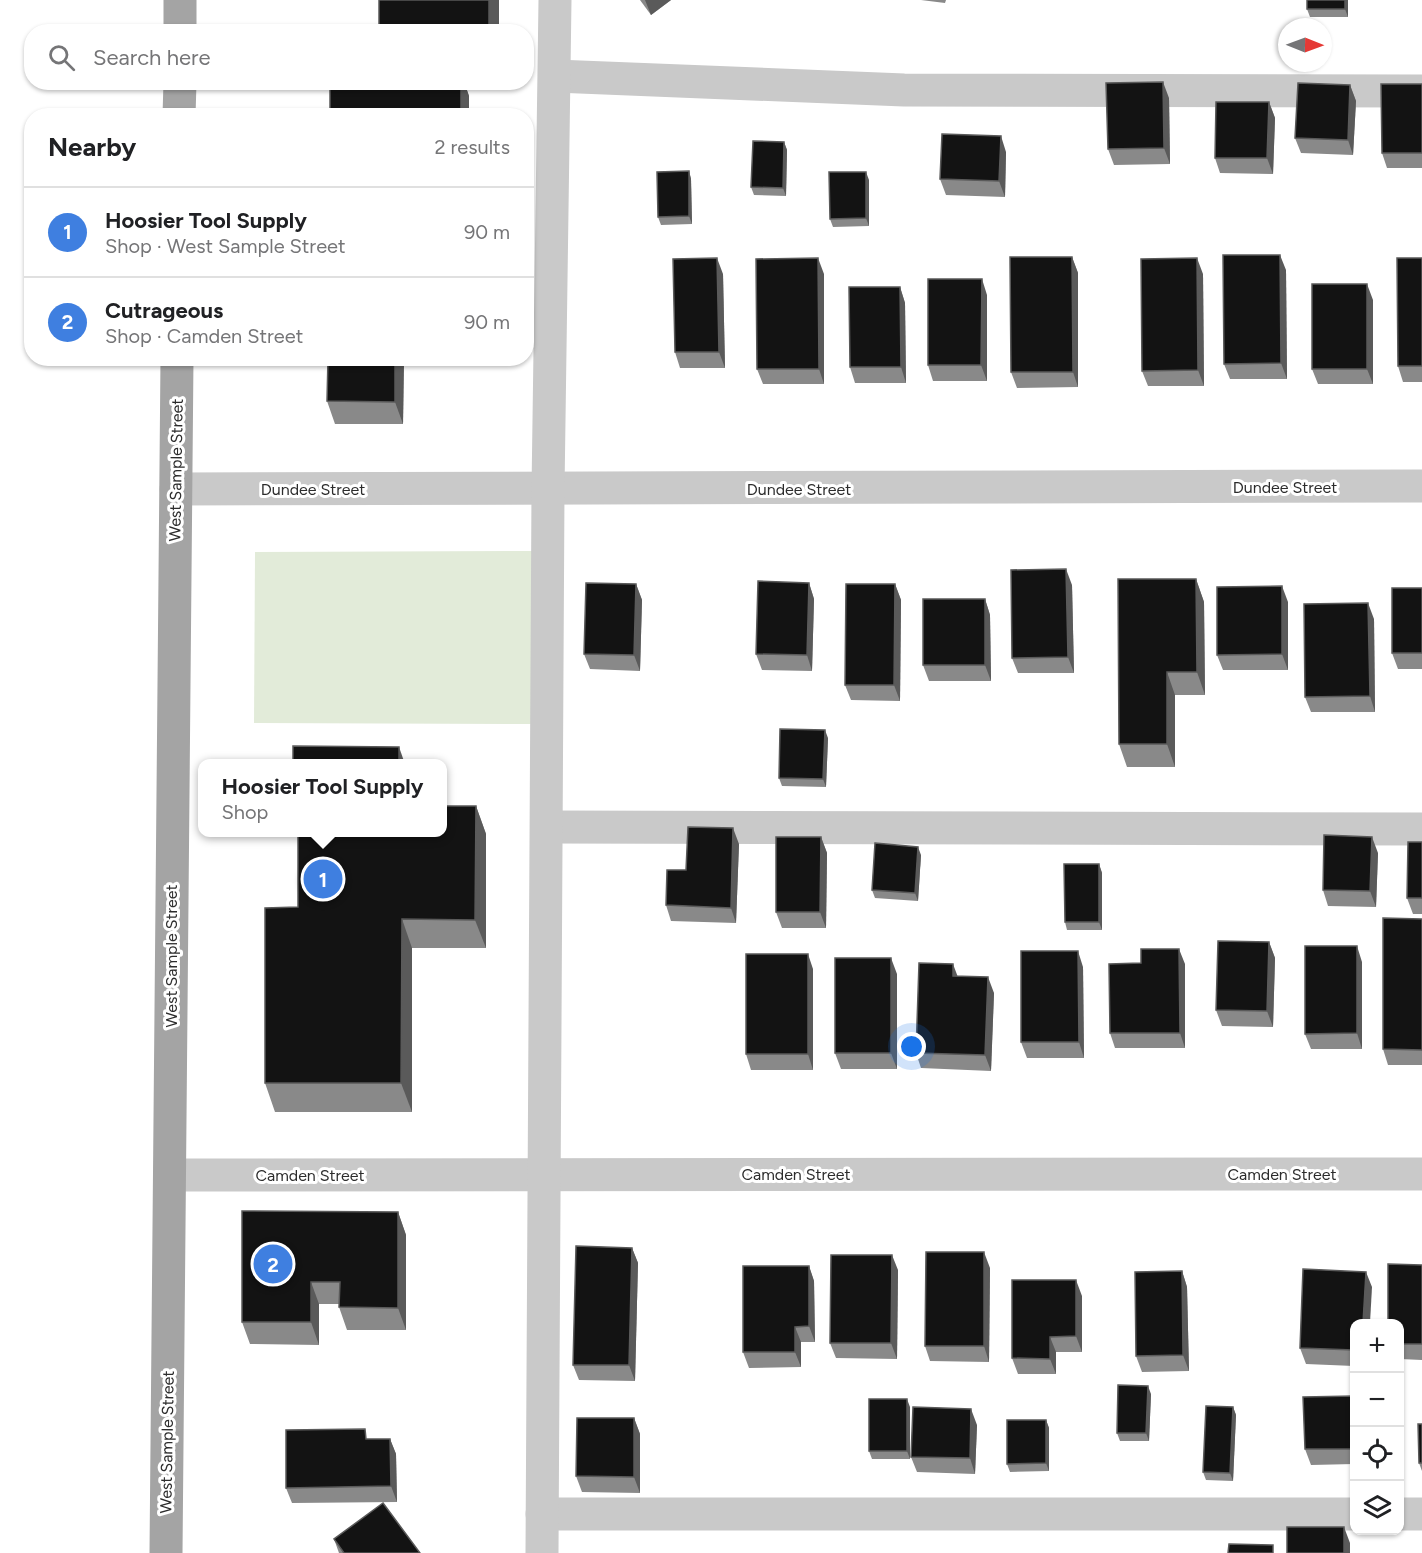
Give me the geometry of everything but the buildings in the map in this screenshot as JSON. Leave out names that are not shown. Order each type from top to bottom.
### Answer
[{"type":"main road","points":[[180,0],[180,24]]},
{"type":"main road","points":[[179,108],[180,90]]},
{"type":"main road","name":"West Sample Street","points":[[166,1553],[177,366]]},
{"type":"street","points":[[542,1553],[548,827],[548,490],[555,0]]},
{"type":"street","points":[[555,76],[904,90],[1422,91]]},
{"type":"street","name":"Dundee Street","points":[[176,489],[548,490],[1422,486]]},
{"type":"street","points":[[548,827],[1422,829]]},
{"type":"street","name":"Camden Street","points":[[170,1175],[1422,1174]]},
{"type":"street","points":[[542,1514],[1350,1514]]},
{"type":"street","points":[[1404,1514],[1422,1514]]},
{"type":"green space","points":[[536,551],[537,724],[254,723],[255,552]]},
{"type":"place","name":"Hoosier Tool Supply","points":[[323,879]]},
{"type":"place","name":"Cutrageous","points":[[273,1264]]}]
